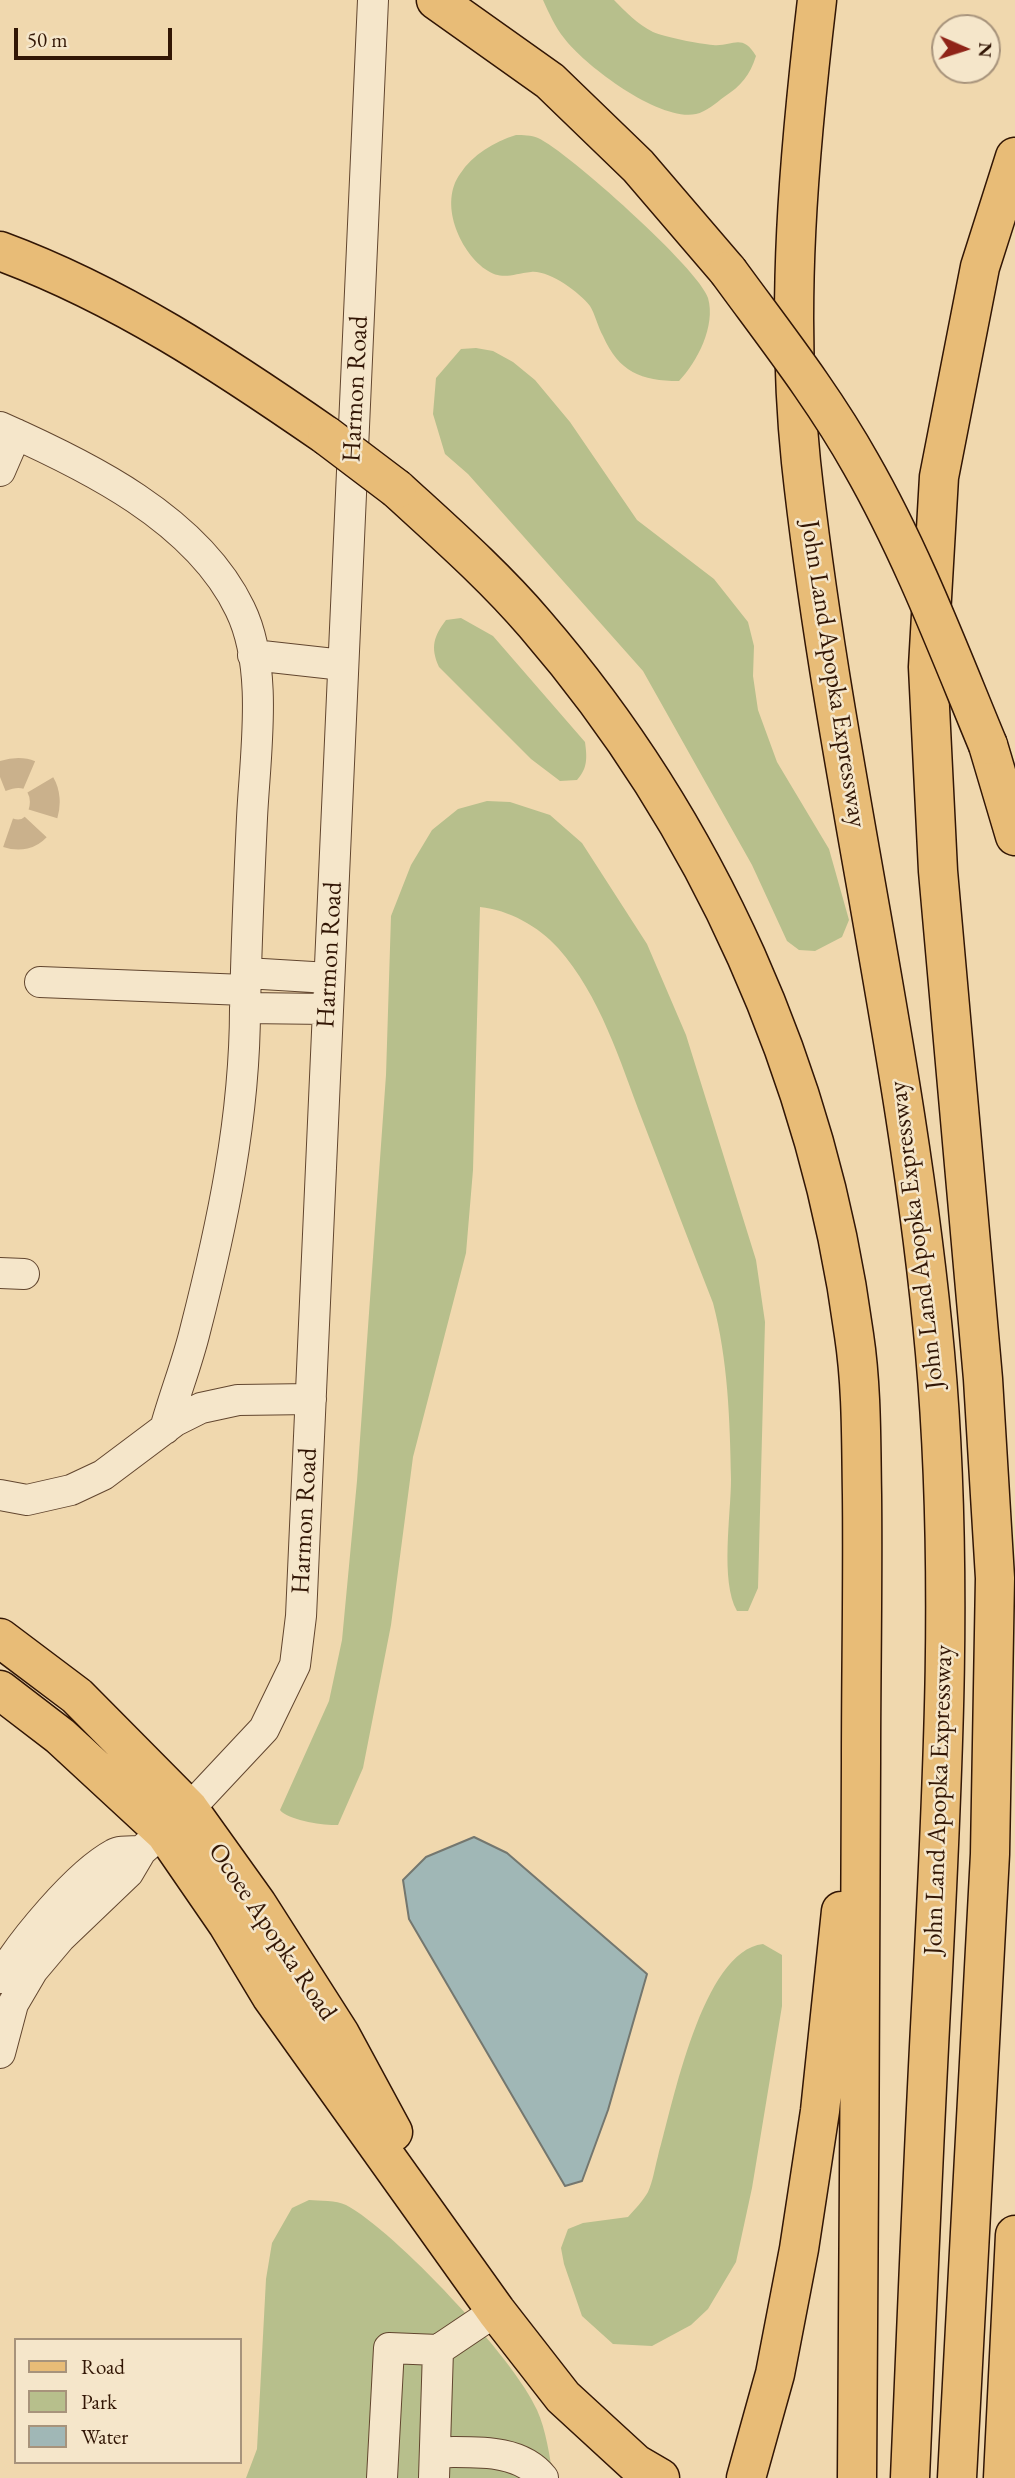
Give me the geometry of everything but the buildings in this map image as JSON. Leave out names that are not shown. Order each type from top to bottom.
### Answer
[{"type":"main road","name":"John Land Apopka Expressway","points":[[817,0],[800,140],[792,307],[801,460],[832,679],[904,1107],[935,1354],[945,1560],[944,1753],[910,2478]]},
{"type":"main road","points":[[441,3],[550,81],[638,166],[728,271],[836,421],[863,466],[918,576],[988,745],[1015,836]]},
{"type":"main road","name":"John Land Apopka Expressway","points":[[957,2478],[990,1853],[995,1578],[983,1378],[938,871],[928,667],[939,477],[980,267],[1015,157]]},
{"type":"main road","points":[[0,251],[84,287],[154,322],[227,366],[397,489],[467,552],[528,616],[622,737],[687,837],[712,882],[774,1023],[807,1119],[828,1193],[855,1339],[861,1417],[863,1616],[857,2478]]},
{"type":"main road","name":"Ocoee Apopka Road","points":[[0,1638],[77,1696],[165,1831]]},
{"type":"main road","name":"Ocoee Apopka Road","points":[[0,1690],[60,1736],[165,1831],[257,1905],[340,2034],[485,2296],[563,2397],[636,2464],[660,2478]]},
{"type":"main road","points":[[748,2472],[775,2374],[799,2249],[820,2111],[835,1962],[861,1759]]},
{"type":"main road","points":[[1003,2478],[1015,2235]]},
{"type":"street","name":"Harmon Road","points":[[0,2053],[13,2004],[33,1970],[60,1938],[128,1873],[264,1729],[295,1665],[301,1616],[373,0]]},
{"type":"street","points":[[0,471],[8,430],[40,444],[136,497],[199,548],[241,609],[259,678],[240,1119],[195,1334],[165,1429]]},
{"type":"street","points":[[253,655],[343,665]]},
{"type":"street","points":[[245,996],[329,978]]},
{"type":"street","points":[[40,982],[245,996],[328,1009]]},
{"type":"street","points":[[0,1495],[27,1500],[71,1490],[103,1475],[165,1429],[201,1408],[238,1400],[311,1399]]},
{"type":"street","points":[[0,1979],[18,1948],[83,1880],[116,1852],[165,1831]]},
{"type":"street","points":[[485,2296],[438,2350],[435,2465],[507,2455],[533,2465],[543,2478]]},
{"type":"street","points":[[382,2478],[389,2348],[438,2350]]},
{"type":"green space","points":[[543,0],[614,0],[637,22],[653,32],[707,44],[741,42],[756,56],[748,74],[730,93],[696,114],[681,114],[644,101],[588,63],[561,34]]},
{"type":"green space","points":[[516,135],[538,138],[576,165],[631,212],[700,284],[708,298],[710,309],[707,332],[698,354],[679,381],[642,376],[624,366],[609,348],[590,306],[563,283],[538,272],[507,276],[491,273],[467,250],[460,238],[452,212],[454,186],[465,167],[478,155],[492,145]]},
{"type":"green space","points":[[461,349],[493,351],[513,362],[535,380],[570,422],[637,520],[714,579],[748,622],[754,646],[753,676],[758,710],[777,762],[829,849],[849,920],[842,937],[815,951],[799,950],[787,941],[752,865],[643,671],[468,474],[445,454],[433,414],[436,378]]},
{"type":"green space","points":[[461,618],[493,636],[585,742],[586,762],[577,780],[560,781],[531,759],[439,667],[434,648],[436,637],[446,620]]},
{"type":"green space","points":[[487,801],[510,802],[550,815],[582,843],[647,944],[686,1035],[756,1260],[765,1322],[758,1588],[748,1611],[737,1611],[729,1583],[730,1435],[725,1368],[718,1325],[713,1303],[608,1029],[586,986],[558,948],[522,920],[480,907],[473,1170],[466,1253],[413,1457],[391,1625],[363,1768],[338,1825],[316,1823],[290,1817],[280,1810],[329,1701],[342,1640],[357,1481],[386,1075],[391,916],[411,865],[432,830],[458,809]]},
{"type":"green space","points":[[763,1944],[782,1955],[782,2006],[752,2188],[736,2262],[708,2309],[691,2325],[652,2346],[613,2344],[582,2316],[561,2248],[568,2229],[583,2223],[628,2217],[646,2195],[653,2179],[682,2068],[707,2000],[723,1973],[742,1953]]},
{"type":"green space","points":[[309,2200],[342,2203],[367,2219],[452,2298],[505,2360],[537,2410],[553,2478],[246,2478],[257,2449],[266,2279],[272,2243],[292,2208]]},
{"type":"water","points":[[474,1837],[507,1853],[647,1974],[608,2110],[582,2181],[565,2186],[409,1919],[403,1880],[426,1857]]},
{"type":"tunnel","points":[[0,777],[21,773],[35,779],[43,790],[45,805],[41,819],[32,830],[18,835],[0,829]]}]
